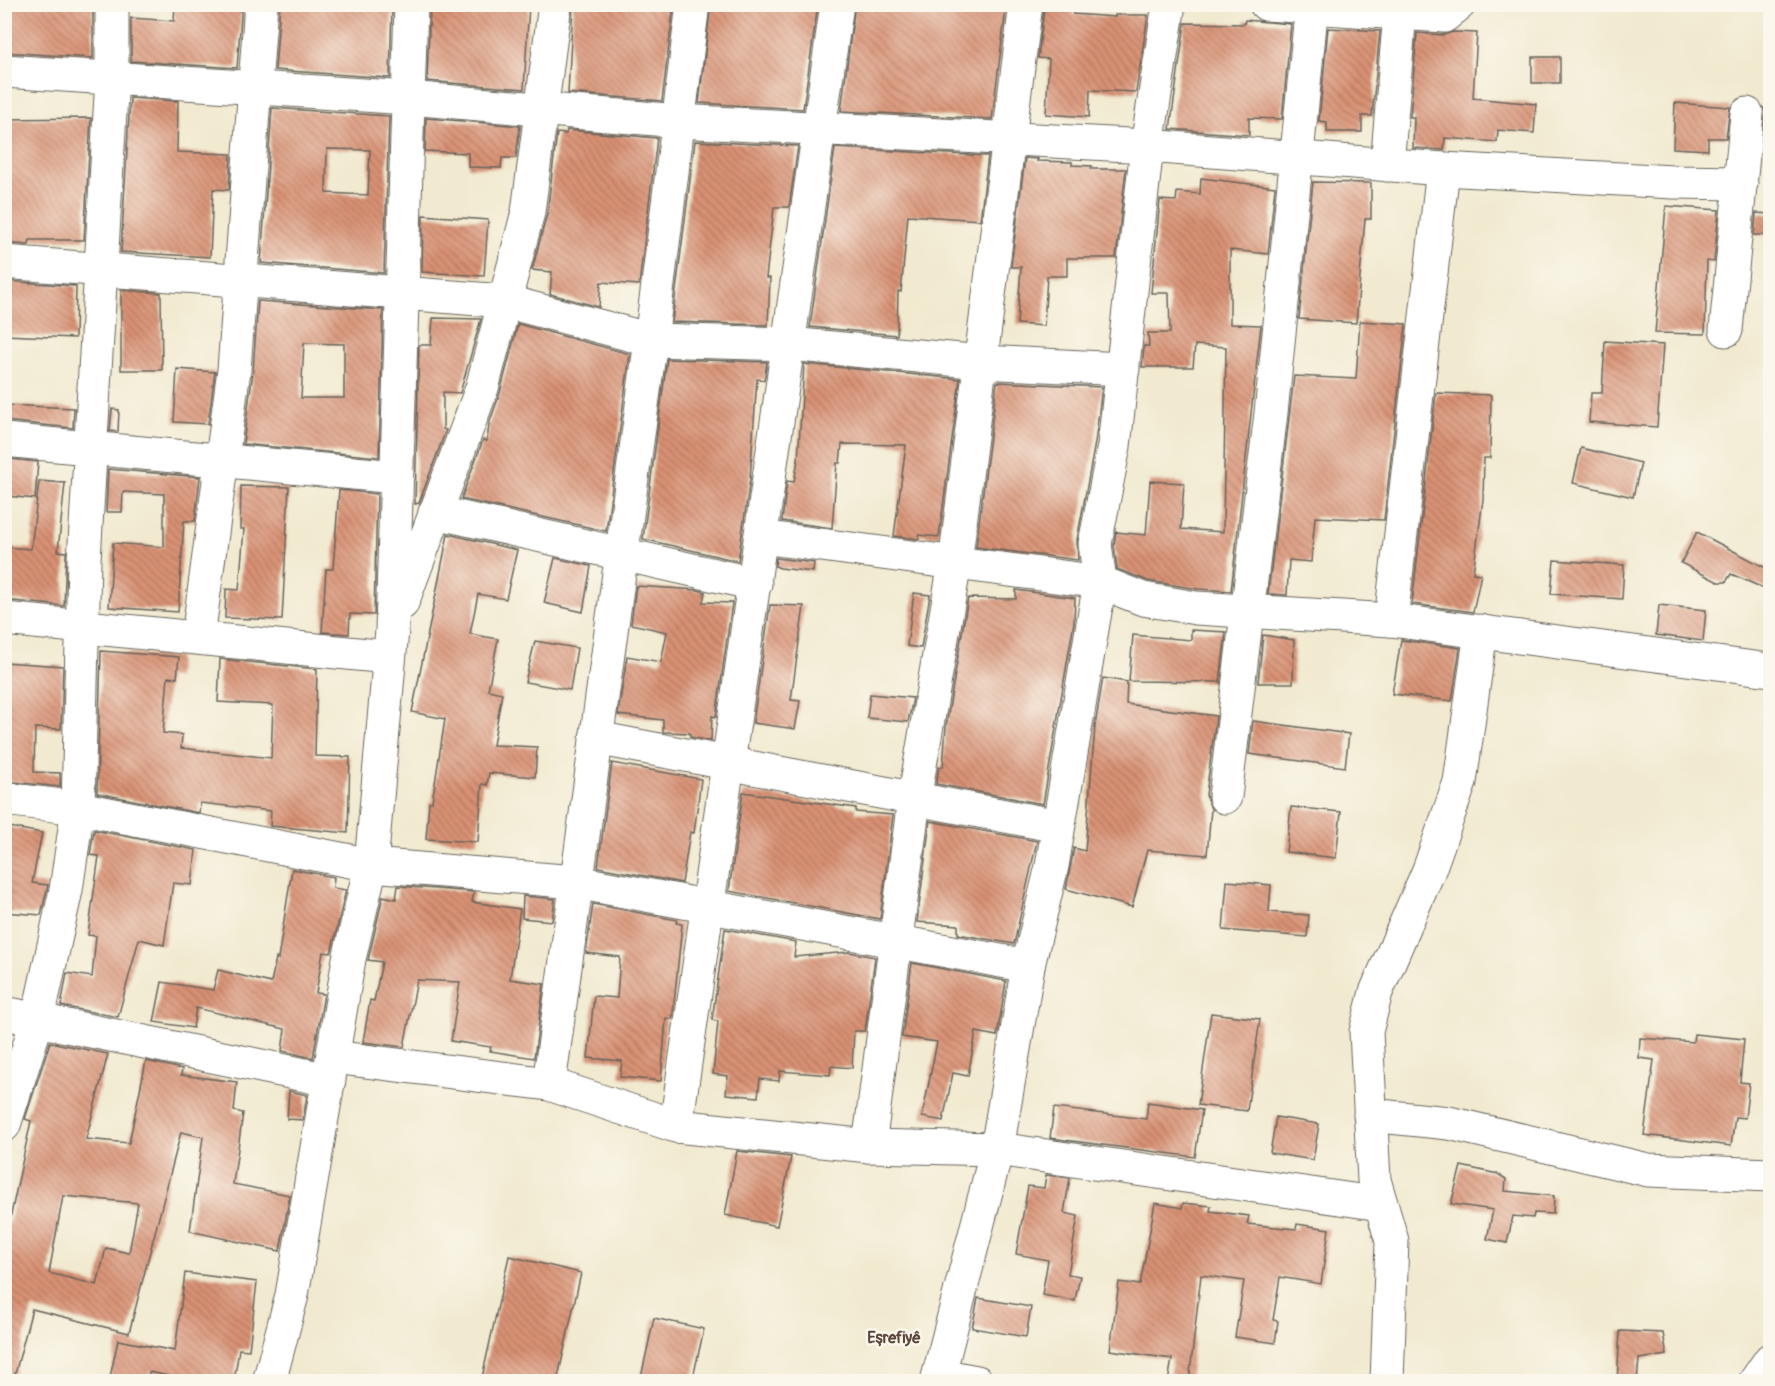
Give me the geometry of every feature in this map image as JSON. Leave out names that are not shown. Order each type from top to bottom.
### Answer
[{"type":"street","points":[[4,1125],[38,1018],[66,890],[78,808],[91,448],[112,78],[112,4]]},
{"type":"street","points":[[198,637],[234,370],[261,4]]},
{"type":"street","points":[[268,1382],[292,1295],[349,959],[371,865],[390,644],[411,4]]},
{"type":"street","points":[[390,644],[435,512],[482,388],[528,212],[555,4]]},
{"type":"street","points":[[549,1084],[651,340],[693,4]]},
{"type":"street","points":[[676,1126],[837,4]]},
{"type":"street","points":[[869,1146],[914,800],[955,563],[1026,4]]},
{"type":"street","points":[[976,1382],[938,1378],[997,1149],[1028,966],[1059,826],[1100,582],[1095,544],[1114,446],[1147,146],[1169,4]]},
{"type":"street","points":[[1266,4],[1444,16],[1459,4]]},
{"type":"street","points":[[1226,797],[1271,413],[1312,6]]},
{"type":"street","points":[[1387,165],[1400,13]]},
{"type":"street","points":[[4,71],[408,98],[680,121],[820,126],[1009,140],[1147,146],[1443,169],[1673,182],[1741,183]]},
{"type":"street","points":[[1726,330],[1747,114]]},
{"type":"street","points":[[1391,620],[1443,169]]},
{"type":"street","points":[[4,262],[504,301],[651,340],[789,344],[982,362],[1123,369]]},
{"type":"street","points":[[4,440],[396,477]]},
{"type":"street","points":[[435,512],[755,584]]},
{"type":"street","points":[[762,537],[1100,582],[1143,599],[1246,613],[1391,620],[1770,670]]},
{"type":"street","points":[[4,619],[198,637],[390,644]]},
{"type":"street","points":[[1387,1382],[1392,1241],[1374,1180],[1366,1032],[1376,992],[1429,870],[1460,782],[1480,631]]},
{"type":"street","points":[[596,738],[1059,826]]},
{"type":"street","points":[[4,799],[78,808],[371,865],[576,882],[1028,966]]},
{"type":"street","points":[[4,1013],[331,1068],[549,1084],[676,1126],[869,1146],[997,1149],[1381,1204]]},
{"type":"street","points":[[1370,1115],[1449,1123],[1647,1170],[1770,1175]]},
{"type":"street","points":[[1755,1382],[1770,1360]]},
{"type":"building","points":[[4,4],[93,4],[93,58],[4,52]]},
{"type":"building","points":[[175,4],[242,4],[237,68],[131,61],[131,18],[174,21]]},
{"type":"building","points":[[280,4],[392,4],[390,78],[275,70]]},
{"type":"building","points":[[430,4],[529,4],[524,89],[427,81]]},
{"type":"building","points":[[573,4],[674,4],[662,101],[568,93]]},
{"type":"building","points":[[711,4],[818,4],[803,109],[699,103]]},
{"type":"building","points":[[855,4],[962,4],[962,7],[1006,9],[992,119],[841,111]]},
{"type":"building","points":[[1044,9],[1073,9],[1073,14],[1115,17],[1115,15],[1148,15],[1136,92],[1090,90],[1089,117],[1046,114],[1049,59],[1038,58]]},
{"type":"building","points":[[1245,20],[1291,24],[1282,119],[1249,118],[1249,135],[1170,129],[1185,23],[1244,24]]},
{"type":"building","points":[[1328,28],[1380,31],[1372,116],[1362,116],[1362,132],[1327,132],[1327,122],[1319,121]]},
{"type":"building","points":[[1453,32],[1477,33],[1473,98],[1536,104],[1534,133],[1498,130],[1497,142],[1445,138],[1444,150],[1413,148],[1414,117],[1410,117],[1417,33],[1443,35]]},
{"type":"building","points":[[1532,57],[1560,57],[1560,83],[1532,83]]},
{"type":"building","points":[[130,98],[178,101],[177,152],[231,154],[229,190],[213,189],[210,257],[121,252]]},
{"type":"building","points":[[1675,103],[1730,107],[1726,138],[1708,138],[1708,150],[1673,148]]},
{"type":"building","points":[[272,108],[389,116],[384,273],[261,263]],"holes":[[[327,149],[370,150],[368,195],[326,193]]]},
{"type":"building","points":[[1764,108],[1770,109],[1770,139],[1763,139]]},
{"type":"building","points":[[91,118],[84,240],[30,240],[29,245],[4,243],[4,119]]},
{"type":"building","points":[[426,118],[520,126],[516,158],[502,158],[501,168],[468,167],[468,153],[425,151]]},
{"type":"building","points":[[567,130],[657,138],[639,285],[601,282],[599,307],[550,294],[552,272],[532,270],[547,214],[557,133],[566,134]]},
{"type":"building","points":[[695,141],[798,146],[789,207],[774,207],[766,278],[770,278],[768,325],[672,322]]},
{"type":"building","points":[[835,148],[988,156],[980,220],[908,215],[901,292],[898,291],[897,335],[810,327]]},
{"type":"building","points":[[1025,158],[1038,159],[1037,161],[1072,162],[1072,165],[1092,166],[1091,169],[1126,169],[1116,258],[1067,258],[1067,276],[1047,276],[1044,326],[1017,324],[1021,267],[1011,267]]},
{"type":"building","points":[[1201,178],[1275,187],[1268,254],[1230,250],[1230,324],[1261,325],[1231,591],[1198,589],[1148,581],[1117,569],[1114,545],[1116,532],[1146,535],[1150,481],[1184,483],[1181,529],[1223,532],[1226,347],[1195,345],[1193,367],[1142,367],[1144,346],[1149,346],[1148,333],[1170,333],[1169,293],[1151,293],[1160,200],[1176,201],[1177,192],[1200,194]]},
{"type":"building","points":[[1313,182],[1371,183],[1371,219],[1365,219],[1356,323],[1299,319]]},
{"type":"building","points":[[1666,206],[1719,210],[1714,262],[1707,261],[1705,334],[1655,333]]},
{"type":"building","points":[[1756,213],[1770,214],[1770,235],[1754,235]]},
{"type":"building","points":[[423,215],[488,220],[484,276],[422,272]]},
{"type":"building","points":[[4,281],[76,286],[75,338],[4,335]]},
{"type":"building","points":[[121,290],[161,293],[162,370],[121,370]]},
{"type":"building","points":[[258,301],[383,310],[379,457],[243,444],[253,371]],"holes":[[[304,343],[344,344],[344,398],[301,398]]]},
{"type":"building","points":[[433,318],[481,319],[460,393],[443,392],[443,429],[446,430],[419,503],[415,504],[419,345],[431,345]]},
{"type":"building","points":[[1360,321],[1406,324],[1384,520],[1315,517],[1311,562],[1289,560],[1287,595],[1268,594],[1294,376],[1356,379]]},
{"type":"building","points":[[518,324],[630,354],[606,531],[461,499],[483,440],[487,441],[489,424],[500,393]]},
{"type":"building","points":[[1605,341],[1663,345],[1657,427],[1589,422],[1591,393],[1602,393]]},
{"type":"building","points":[[667,359],[767,362],[764,380],[757,379],[750,479],[738,561],[643,539]]},
{"type":"building","points":[[804,364],[960,379],[939,537],[919,535],[919,539],[894,536],[906,445],[842,444],[840,463],[837,463],[832,528],[782,521],[787,481],[794,482],[798,460]]},
{"type":"building","points":[[177,369],[215,372],[208,424],[174,422]]},
{"type":"building","points":[[997,382],[1102,387],[1095,443],[1077,540],[1078,560],[976,547]]},
{"type":"building","points":[[1436,393],[1491,395],[1490,458],[1484,458],[1483,500],[1473,573],[1481,574],[1473,612],[1412,604]]},
{"type":"building","points":[[4,405],[74,408],[73,428],[4,421]]},
{"type":"building","points":[[112,409],[119,410],[118,432],[110,431]]},
{"type":"building","points":[[1581,448],[1641,463],[1633,497],[1573,483]]},
{"type":"building","points":[[10,459],[38,462],[35,499],[7,496]]},
{"type":"building","points":[[108,469],[200,477],[195,521],[184,521],[178,612],[109,607],[113,543],[164,547],[164,494],[123,492],[122,512],[106,512]]},
{"type":"building","points":[[39,481],[65,483],[58,551],[66,552],[64,606],[4,600],[4,547],[31,549]]},
{"type":"building","points":[[241,486],[289,487],[282,620],[225,618],[226,589],[239,590],[244,529],[240,529]]},
{"type":"building","points":[[339,490],[377,494],[374,615],[350,614],[349,634],[322,632],[326,569],[333,569]]},
{"type":"building","points":[[1697,532],[1770,570],[1770,591],[1731,574],[1726,582],[1718,582],[1681,563]]},
{"type":"building","points":[[448,534],[517,550],[506,599],[478,594],[470,634],[498,639],[488,690],[502,693],[493,745],[537,747],[535,777],[489,773],[487,785],[482,784],[478,842],[426,839],[429,802],[432,802],[445,719],[412,712]]},
{"type":"building","points":[[555,558],[591,566],[583,612],[544,603]]},
{"type":"building","points":[[776,558],[814,563],[813,572],[780,568],[775,566]]},
{"type":"building","points":[[1554,560],[1624,565],[1622,599],[1551,594]]},
{"type":"building","points":[[636,586],[698,590],[705,592],[703,602],[732,603],[716,717],[712,716],[711,741],[690,737],[690,733],[663,732],[663,720],[618,715],[627,656],[661,662],[667,632],[631,624]]},
{"type":"building","points":[[1016,590],[1075,598],[1074,622],[1043,804],[936,784],[939,767],[943,767],[946,726],[968,598],[1016,599]]},
{"type":"building","points":[[914,593],[930,595],[921,648],[907,646]]},
{"type":"building","points":[[770,605],[804,606],[791,700],[800,701],[795,729],[753,723]]},
{"type":"building","points":[[1659,605],[1706,610],[1703,641],[1656,635]]},
{"type":"building","points":[[1191,630],[1226,632],[1220,682],[1129,681],[1133,635],[1191,640]]},
{"type":"building","points":[[1263,635],[1294,640],[1293,683],[1258,683]]},
{"type":"building","points":[[1401,640],[1460,648],[1452,701],[1392,694]]},
{"type":"building","points":[[535,641],[577,648],[570,690],[525,682]]},
{"type":"building","points":[[101,651],[179,657],[177,678],[168,677],[163,733],[182,735],[181,748],[271,758],[273,705],[218,702],[220,659],[317,669],[315,756],[350,757],[348,833],[270,826],[271,811],[200,803],[199,813],[97,793]]},
{"type":"building","points":[[4,662],[63,666],[61,729],[35,728],[34,772],[60,773],[60,787],[4,781]]},
{"type":"building","points":[[1103,678],[1127,682],[1126,704],[1216,716],[1206,795],[1211,809],[1207,855],[1147,850],[1132,907],[1066,889],[1074,848],[1085,851],[1095,726]]},
{"type":"building","points":[[870,694],[913,698],[908,722],[867,718]]},
{"type":"building","points":[[1253,721],[1349,734],[1345,767],[1249,754]]},
{"type":"building","points":[[612,763],[701,779],[694,833],[690,832],[682,883],[598,867]]},
{"type":"building","points":[[743,792],[856,808],[856,812],[893,815],[880,919],[729,891]]},
{"type":"building","points":[[1291,807],[1341,812],[1336,858],[1286,852]]},
{"type":"building","points":[[930,821],[1037,841],[1014,944],[958,934],[958,925],[917,922]]},
{"type":"building","points":[[4,826],[42,833],[32,883],[48,885],[41,915],[4,912]]},
{"type":"building","points":[[94,830],[196,850],[192,885],[173,883],[164,945],[139,939],[118,1017],[61,1006],[67,973],[92,977],[96,936],[88,935],[99,856],[90,855]]},
{"type":"building","points":[[292,869],[334,877],[333,888],[346,890],[331,953],[323,952],[316,993],[324,994],[313,1058],[282,1051],[285,1029],[196,1008],[193,1028],[154,1022],[162,982],[213,990],[218,970],[271,983],[276,958],[278,959]]},
{"type":"building","points":[[1227,881],[1271,885],[1269,912],[1309,915],[1307,937],[1223,930]]},
{"type":"building","points":[[398,886],[474,892],[472,902],[520,909],[510,979],[544,984],[534,1058],[490,1051],[491,1047],[451,1041],[460,982],[417,980],[404,1047],[363,1042],[370,1000],[374,1001],[382,962],[368,960],[383,896],[396,899]]},
{"type":"building","points":[[523,896],[555,899],[552,921],[522,918]]},
{"type":"building","points":[[593,904],[677,920],[676,923],[682,924],[673,1014],[672,1019],[666,1018],[661,1081],[620,1077],[622,1061],[588,1058],[594,996],[617,998],[620,957],[586,953]]},
{"type":"building","points":[[725,929],[796,942],[794,957],[849,952],[875,957],[865,1031],[854,1031],[852,1068],[831,1066],[830,1075],[780,1071],[779,1081],[760,1079],[758,1097],[726,1094],[728,1076],[713,1074],[718,1021],[712,1020]]},
{"type":"building","points":[[912,963],[1006,981],[997,1036],[976,1032],[968,1076],[953,1073],[943,1121],[922,1117],[937,1042],[902,1037]]},
{"type":"building","points":[[1211,1013],[1260,1019],[1247,1111],[1198,1105]]},
{"type":"building","points":[[1694,1034],[1744,1039],[1740,1082],[1749,1083],[1745,1118],[1735,1117],[1731,1146],[1644,1135],[1654,1060],[1639,1058],[1640,1038],[1693,1042]]},
{"type":"building","points":[[50,1042],[108,1054],[86,1139],[129,1143],[146,1061],[182,1069],[181,1075],[237,1082],[234,1111],[243,1113],[233,1184],[290,1195],[280,1251],[190,1231],[203,1137],[181,1132],[129,1333],[32,1309],[13,1382],[4,1382],[4,1223],[9,1224],[31,1121],[25,1119]],"holes":[[[63,1196],[138,1203],[129,1253],[106,1248],[97,1285],[49,1273]]]},
{"type":"building","points":[[289,1091],[307,1095],[303,1120],[287,1119]]},
{"type":"building","points":[[1148,1102],[1202,1110],[1195,1157],[1050,1138],[1054,1108],[1146,1119]]},
{"type":"building","points":[[1276,1117],[1319,1124],[1313,1160],[1270,1153]]},
{"type":"building","points":[[737,1151],[791,1157],[777,1226],[725,1215]]},
{"type":"building","points":[[1461,1166],[1498,1174],[1506,1179],[1505,1191],[1554,1196],[1553,1214],[1534,1213],[1533,1218],[1513,1216],[1507,1243],[1487,1239],[1493,1210],[1451,1204]]},
{"type":"building","points":[[1046,1175],[1070,1178],[1064,1213],[1078,1216],[1068,1274],[1080,1276],[1075,1301],[1042,1295],[1048,1260],[1016,1254],[1028,1186],[1044,1188]]},
{"type":"building","points":[[1155,1203],[1182,1208],[1183,1203],[1211,1206],[1210,1211],[1249,1216],[1247,1224],[1296,1229],[1297,1224],[1329,1229],[1321,1284],[1280,1277],[1273,1320],[1278,1321],[1275,1343],[1235,1337],[1244,1281],[1201,1275],[1189,1382],[1168,1382],[1172,1359],[1110,1350],[1119,1282],[1140,1285]]},
{"type":"building","points":[[509,1256],[581,1273],[557,1382],[481,1382]]},
{"type":"building","points":[[185,1273],[257,1282],[249,1350],[239,1349],[234,1382],[198,1382],[149,1372],[147,1382],[109,1382],[118,1340],[175,1351]]},
{"type":"building","points":[[978,1298],[1031,1307],[1026,1337],[972,1328]]},
{"type":"building","points":[[654,1318],[704,1329],[692,1382],[640,1382]]},
{"type":"building","points":[[1620,1331],[1663,1333],[1667,1355],[1639,1359],[1637,1382],[1617,1382]]},
{"type":"district","name":"Eşrefiyê","points":[[894,1337]]}]
